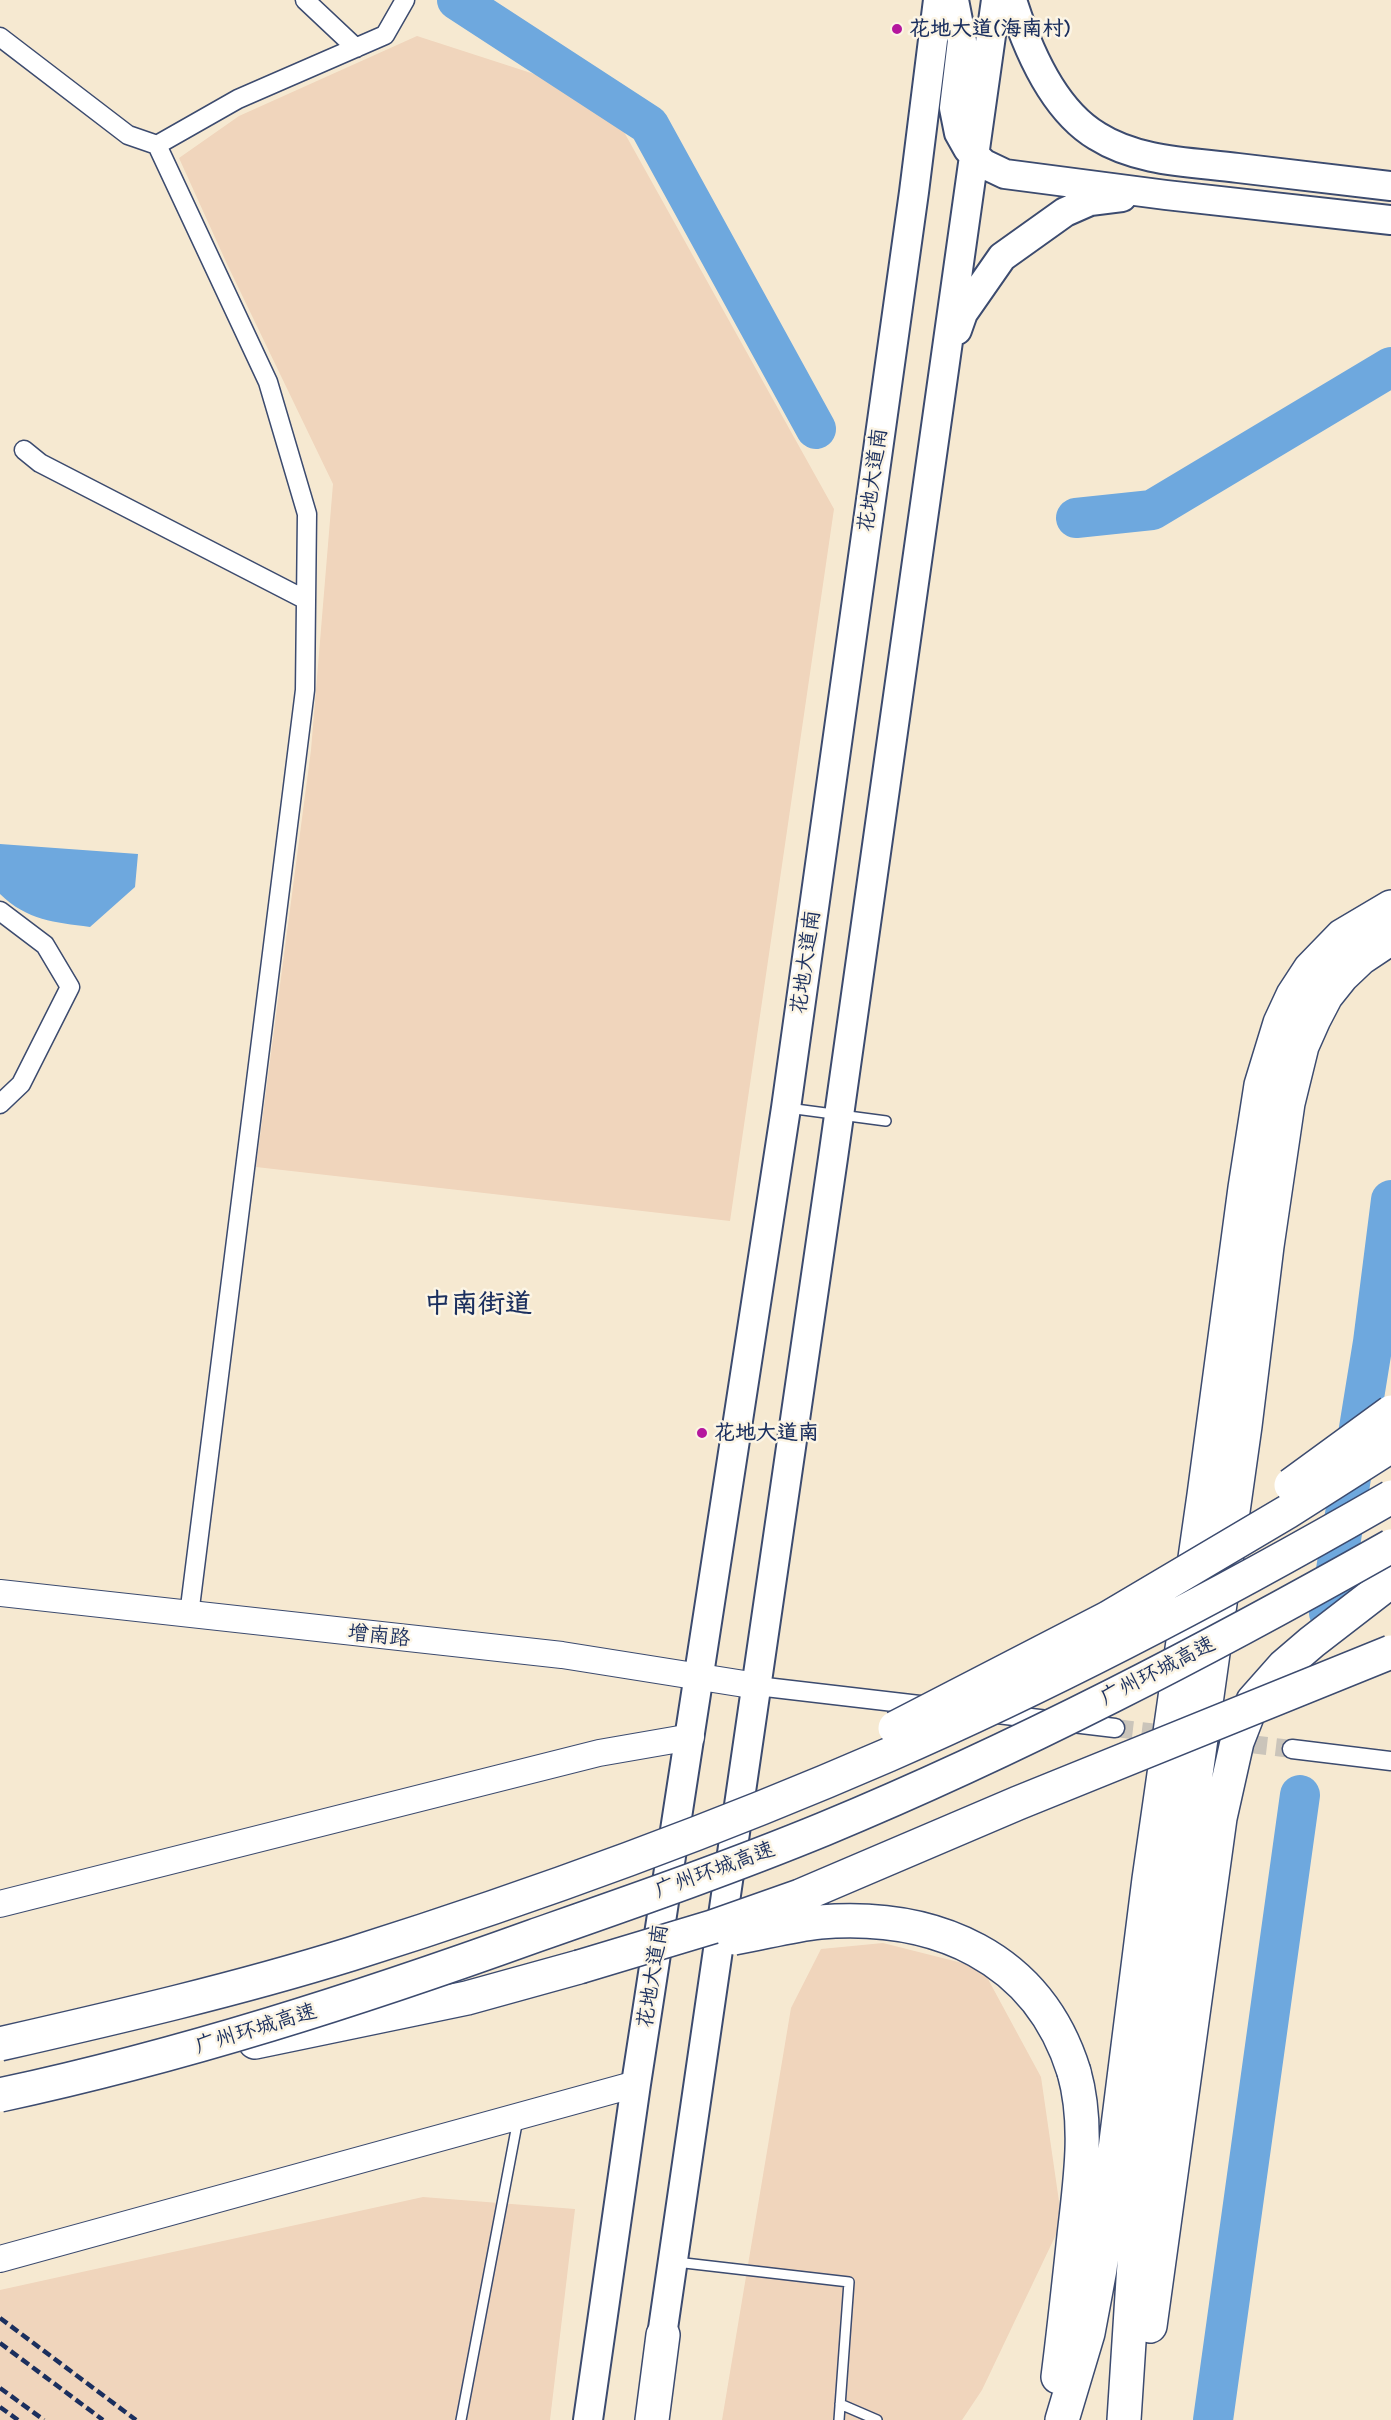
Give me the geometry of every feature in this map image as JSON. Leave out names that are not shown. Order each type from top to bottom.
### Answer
[{"type":"highway","points":[[1062,2420],[1088,2333],[1100,2269],[1149,1879],[1204,1495],[1243,1199],[1261,1085],[1280,1023],[1293,995],[1310,969],[1342,936],[1391,907]]},
{"type":"highway","points":[[1124,2420],[1137,2217],[1288,1103],[1302,1046],[1326,996],[1356,963],[1391,938]]},
{"type":"highway","points":[[1049,1650],[1088,1627],[1391,1412]]},
{"type":"highway","points":[[531,1892],[625,1857],[714,1817],[1049,1650],[1243,1539],[1391,1446]]},
{"type":"highway","name":"广州环城高速","points":[[0,2044],[121,2017],[362,1951],[531,1892],[782,1799],[956,1724],[1230,1587],[1391,1497]]},
{"type":"highway","name":"广州环城高速","points":[[0,2096],[76,2079],[229,2038],[420,1977],[713,1872],[825,1828],[944,1776],[1084,1709],[1296,1599],[1391,1546]]},
{"type":"highway","points":[[1136,2420],[1220,1818],[1237,1743],[1253,1701],[1284,1666],[1391,1581]]},
{"type":"highway","points":[[76,2079],[458,2000],[712,1927],[800,1896],[1018,1803],[1391,1652]]},
{"type":"highway","points":[[579,1967],[808,1924],[860,1922],[939,1934],[971,1946],[1014,1975],[1052,2020],[1061,2037],[1074,2072],[1081,2102],[1080,2187],[1054,2420]]},
{"type":"highway","points":[[651,2420],[663,2335]]},
{"type":"main road","name":"花地大道南","points":[[588,2420],[636,2084],[786,1108],[914,192],[938,0]]},
{"type":"main road","points":[[954,0],[962,41],[954,108],[959,133],[968,149],[984,164],[1005,174],[1166,195],[1391,220]]},
{"type":"main road","points":[[663,2335],[839,1115],[996,0]]},
{"type":"main road","points":[[1012,0],[1032,55],[1054,92],[1066,110],[1097,136],[1136,153],[1173,160],[1391,186]]},
{"type":"main road","points":[[944,366],[963,313],[1002,257],[1065,212],[1090,201],[1166,195]]},
{"type":"street","points":[[305,0],[356,48]]},
{"type":"street","points":[[157,145],[238,99],[385,35],[405,0]]},
{"type":"street","points":[[0,37],[128,135],[157,145],[268,382],[307,514],[305,690],[189,1615]]},
{"type":"street","points":[[24,450],[40,463],[306,600]]},
{"type":"street","points":[[0,911],[45,945],[70,987],[21,1084],[0,1104]]},
{"type":"street","name":"增南路","points":[[0,1593],[562,1655],[757,1686]]},
{"type":"street","points":[[757,1686],[1115,1728]]},
{"type":"street","points":[[0,1904],[599,1753],[691,1737]]},
{"type":"street","points":[[1292,1749],[1391,1761]]},
{"type":"street","points":[[0,2259],[636,2084]]},
{"type":"lane","points":[[786,1108],[886,1121]]},
{"type":"lane","points":[[461,2420],[518,2117]]},
{"type":"lane","points":[[674,2262],[849,2282],[839,2420]]},
{"type":"lane","points":[[840,2404],[877,2420]]},
{"type":"shaded area","points":[[417,36],[562,83],[619,123],[834,509],[730,1221],[256,1167],[311,750],[333,484],[227,264],[179,158],[239,116]]},
{"type":"shaded area","points":[[883,1943],[982,1968],[1041,2077],[1062,2222],[982,2390],[962,2420],[722,2420],[791,2008],[821,1949]]},
{"type":"shaded area","points":[[423,2197],[575,2209],[550,2420],[0,2420],[0,2290]]},
{"type":"water","points":[[0,844],[138,854],[135,887],[90,927],[42,919],[21,910],[0,894]]},
{"type":"waterway","points":[[457,0],[649,125],[816,429]]},
{"type":"waterway","points":[[1076,518],[1152,510],[1391,367]]},
{"type":"waterway","points":[[1329,1613],[1373,1342],[1391,1200]]},
{"type":"waterway","points":[[1213,2420],[1300,1795]]},
{"type":"tunnel","points":[[1115,1728],[1292,1749]]},
{"type":"railway","points":[[0,2318],[136,2420]]},
{"type":"railway","points":[[0,2343],[103,2420]]},
{"type":"railway","points":[[0,2388],[44,2420]]},
{"type":"railway","points":[[0,2407],[18,2420]]},
{"type":"place","name":"花地大道(海南村)","points":[[897,29]]},
{"type":"place","name":"花地大道南","points":[[702,1433]]},
{"type":"district","name":"中南街道","points":[[478,1304]]}]
